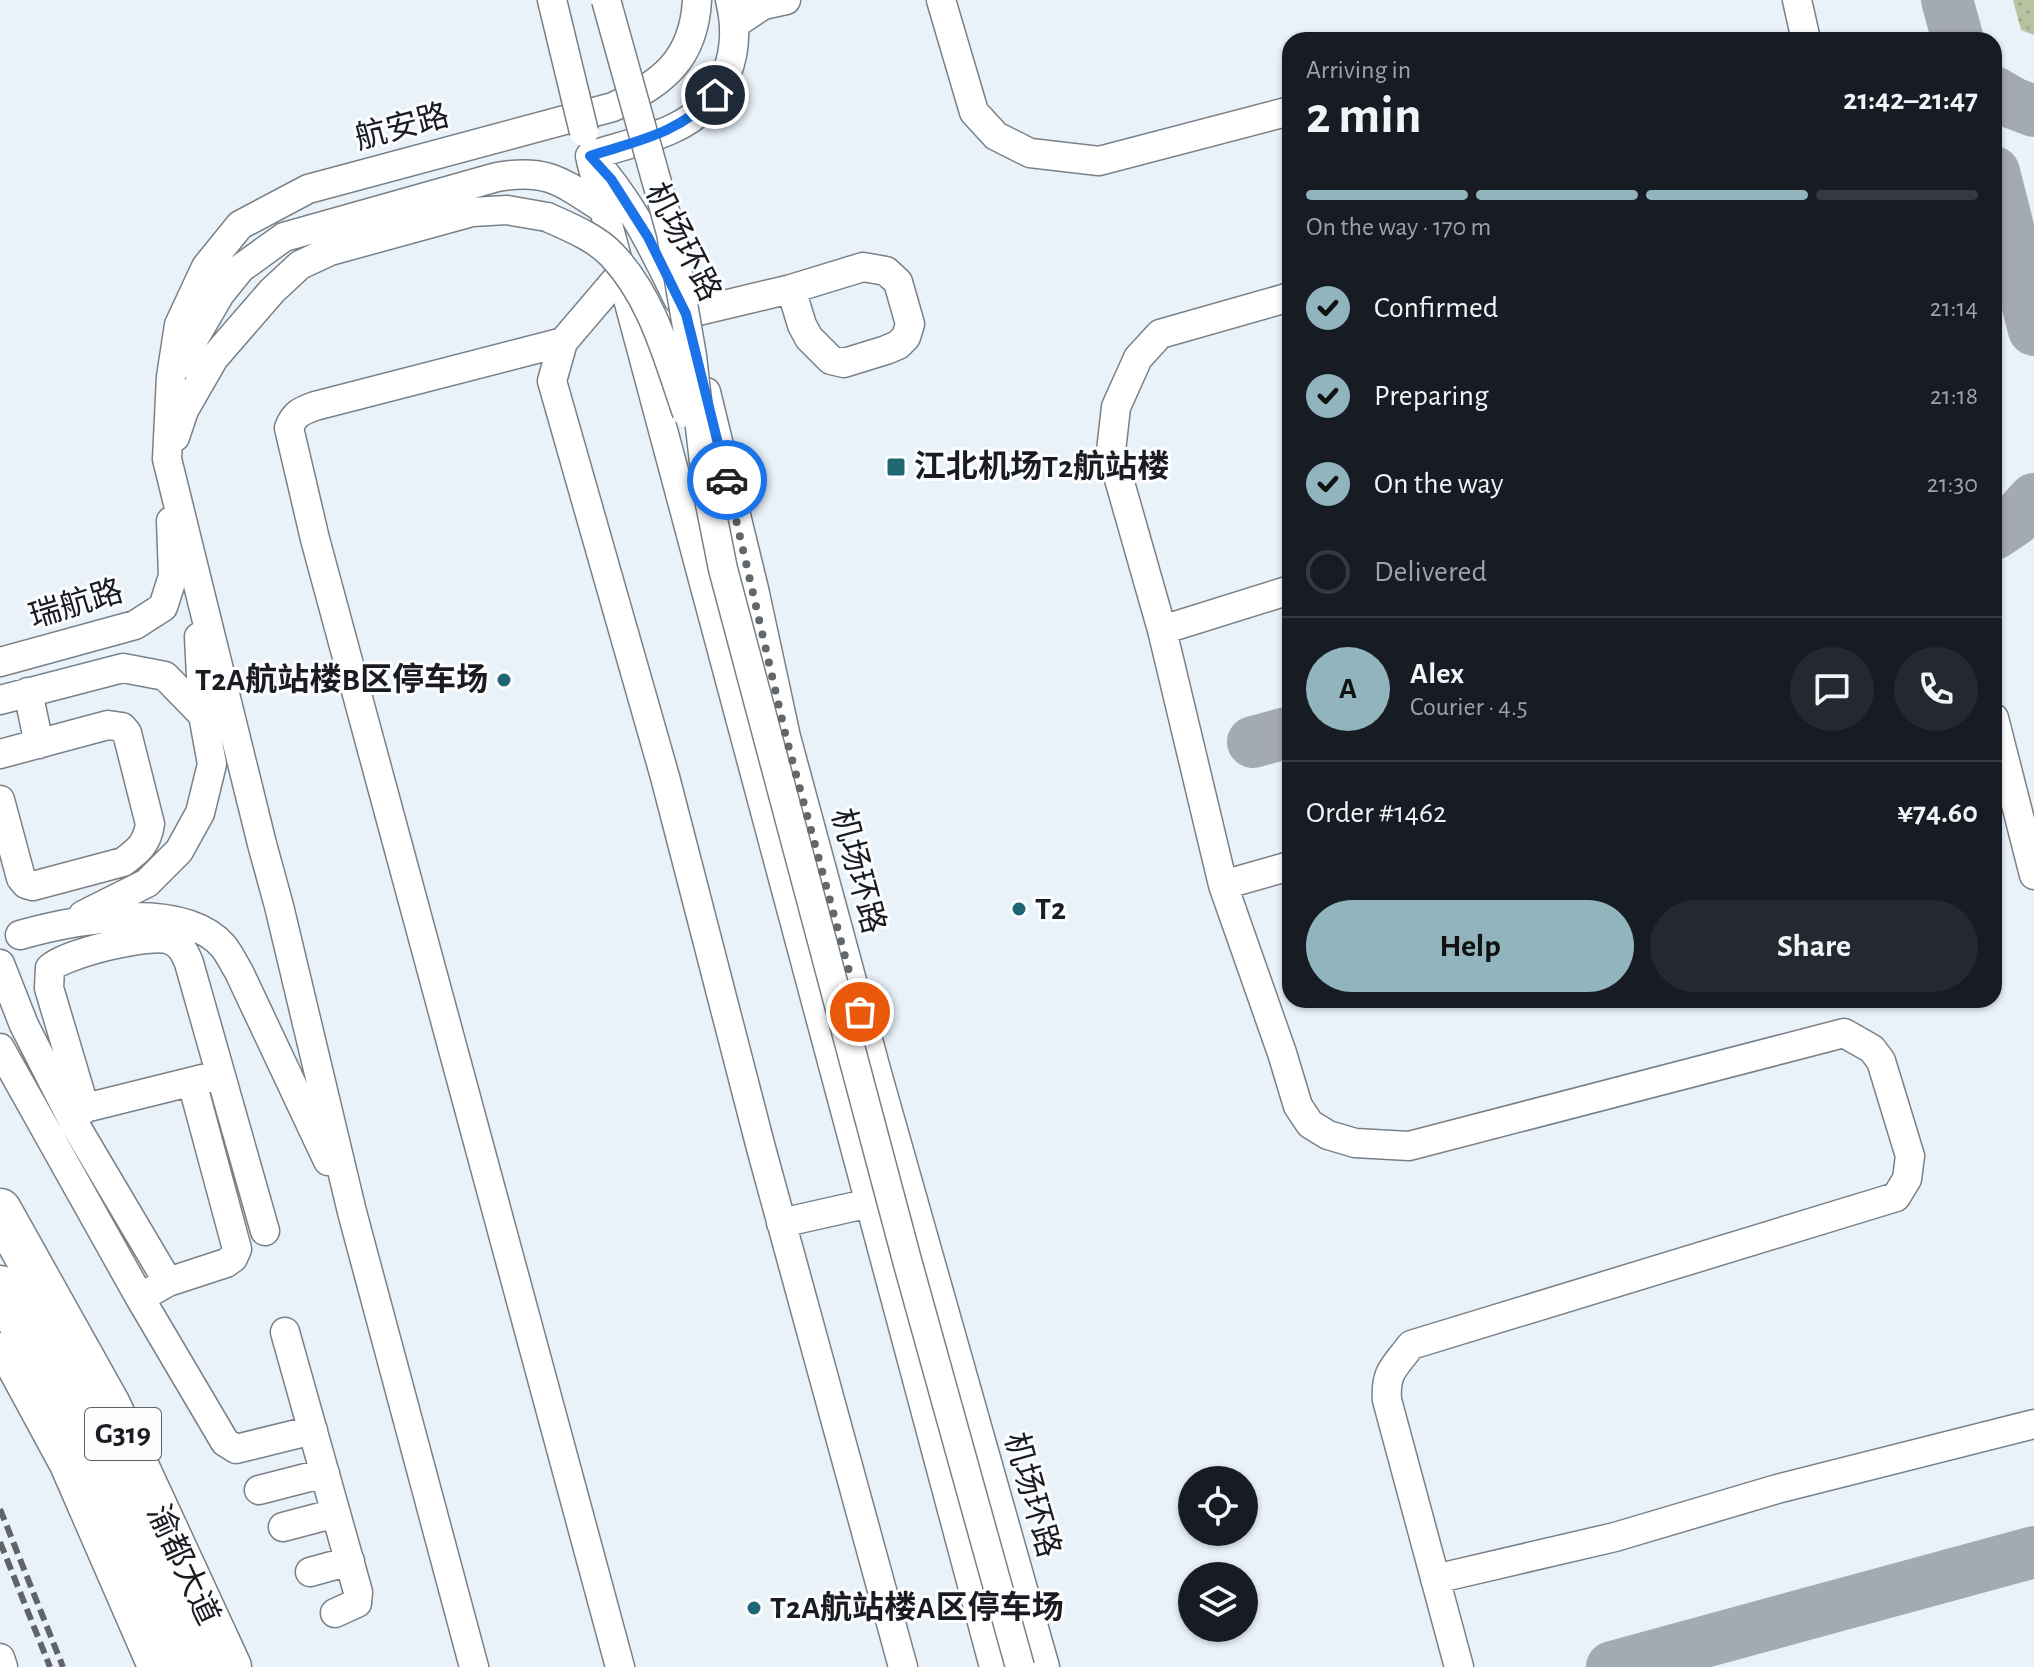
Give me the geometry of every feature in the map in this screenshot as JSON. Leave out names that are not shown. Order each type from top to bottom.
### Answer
[{"type":"highway","name":"渝都大道","points":[[0,1210],[109,1405],[230,1667]]},
{"type":"highway","name":"渝都大道","points":[[0,1287],[76,1425],[188,1667]]},
{"type":"street","points":[[552,0],[587,144],[673,129],[698,113],[726,78],[733,55],[733,12],[786,0]]},
{"type":"street","points":[[606,0],[671,233],[692,356],[703,459]]},
{"type":"street","name":"航安路","points":[[171,377],[179,325],[206,267],[240,225],[308,189],[613,107],[643,93],[665,77],[687,48],[697,0]]},
{"type":"street","points":[[941,0],[974,112],[996,136],[1030,153],[1099,161],[1282,113]]},
{"type":"street","points":[[1797,0],[1804,32]]},
{"type":"street","name":"机场环路","points":[[587,144],[994,1667]]},
{"type":"street","name":"机场环路","points":[[587,144],[648,237],[686,314],[754,589],[786,737],[881,1088],[1045,1667]]},
{"type":"street","points":[[474,1667],[352,1212],[167,459],[171,377],[220,294],[241,268],[284,237],[524,172],[550,178],[602,208]]},
{"type":"street","points":[[167,459],[184,410],[214,358],[272,291],[300,265],[330,251],[472,212],[507,210],[547,217],[587,237],[611,254],[635,286],[655,321],[703,459]]},
{"type":"street","points":[[621,274],[563,342],[552,381],[665,777],[781,1223],[903,1667]]},
{"type":"street","points":[[686,314],[791,289]]},
{"type":"street","points":[[1282,299],[1160,334],[1138,358],[1116,407],[1111,451],[1162,630],[1223,885],[1298,1106],[1310,1124],[1328,1135],[1355,1143],[1409,1146],[1844,1033],[1872,1049],[1881,1061],[1910,1156],[1907,1179],[1896,1197],[1411,1345],[1390,1370],[1386,1382],[1387,1400],[1459,1667]]},
{"type":"street","points":[[563,342],[315,406],[300,411],[292,418],[289,428],[319,554],[620,1667]]},
{"type":"street","name":"瑞航路","points":[[0,662],[135,625],[163,607],[173,576],[167,459]]},
{"type":"street","name":"机场环路","points":[[703,459],[723,569],[904,1249],[1020,1667]]},
{"type":"street","points":[[67,922],[147,883],[179,851],[200,813],[212,764],[203,715],[196,571]]},
{"type":"street","points":[[1162,630],[1282,592]]},
{"type":"street","points":[[0,700],[123,668],[165,676],[203,715],[262,844]]},
{"type":"street","points":[[28,692],[39,744]]},
{"type":"street","points":[[0,754],[108,725],[122,727],[127,733],[150,824],[144,844],[123,862],[33,886],[21,878],[0,800]]},
{"type":"street","points":[[2002,749],[2034,875]]},
{"type":"street","points":[[1223,885],[1282,868]]},
{"type":"street","points":[[20,935],[67,922],[124,917],[195,926],[222,945],[239,972],[352,1212]]},
{"type":"street","points":[[77,1110],[49,988],[50,968],[63,959],[140,939],[166,938],[178,944],[183,950],[222,1073],[265,1231]]},
{"type":"street","points":[[0,964],[24,1025],[77,1110],[168,1282]]},
{"type":"street","points":[[0,1048],[140,1298],[230,1446],[236,1449],[313,1430]]},
{"type":"street","points":[[77,1110],[222,1073]]},
{"type":"street","points":[[140,1298],[168,1282],[226,1263],[233,1258],[237,1249],[192,1082]]},
{"type":"street","points":[[781,1223],[870,1203]]},
{"type":"street","points":[[285,1332],[359,1598],[353,1607],[335,1613]]},
{"type":"street","points":[[0,1347],[64,1465],[152,1667]]},
{"type":"street","points":[[1435,1579],[1615,1537],[1777,1489],[2034,1424]]},
{"type":"street","points":[[259,1490],[325,1473]]},
{"type":"street","points":[[283,1527],[336,1513]]},
{"type":"street","points":[[310,1572],[350,1561]]},
{"type":"street","points":[[462,1621],[466,1667]]},
{"type":"street","points":[[462,1621],[485,1667]]},
{"type":"street","points":[[0,1658],[3,1667]]},
{"type":"green space","points":[[2013,0],[2034,0],[2034,35],[2021,30]]},
{"type":"taxiway","points":[[1947,0],[1956,32]]},
{"type":"taxiway","points":[[2002,97],[2034,111]]},
{"type":"taxiway","points":[[2002,204],[2034,330]]},
{"type":"taxiway","points":[[2002,529],[2015,520],[2034,499]]},
{"type":"taxiway","points":[[1253,742],[1282,734]]},
{"type":"taxiway","points":[[1612,1667],[2034,1552]]},
{"type":"railway","points":[[0,1509],[63,1667]]},
{"type":"railway","points":[[0,1542],[50,1667]]},
{"type":"way so far","points":[[727,480],[786,737],[860,1012]]},
{"type":"place","name":"江北机场T2航站楼","points":[[896,467]]},
{"type":"place","name":"T2A航站楼B区停车场","points":[[504,680]]},
{"type":"place","name":"T2","points":[[1019,909]]},
{"type":"place","name":"T2A航站楼A区停车场","points":[[754,1608]]},
{"type":"route","points":[[715,95],[698,113],[673,129],[590,156],[611,179],[648,237],[686,314],[727,480]]}]
